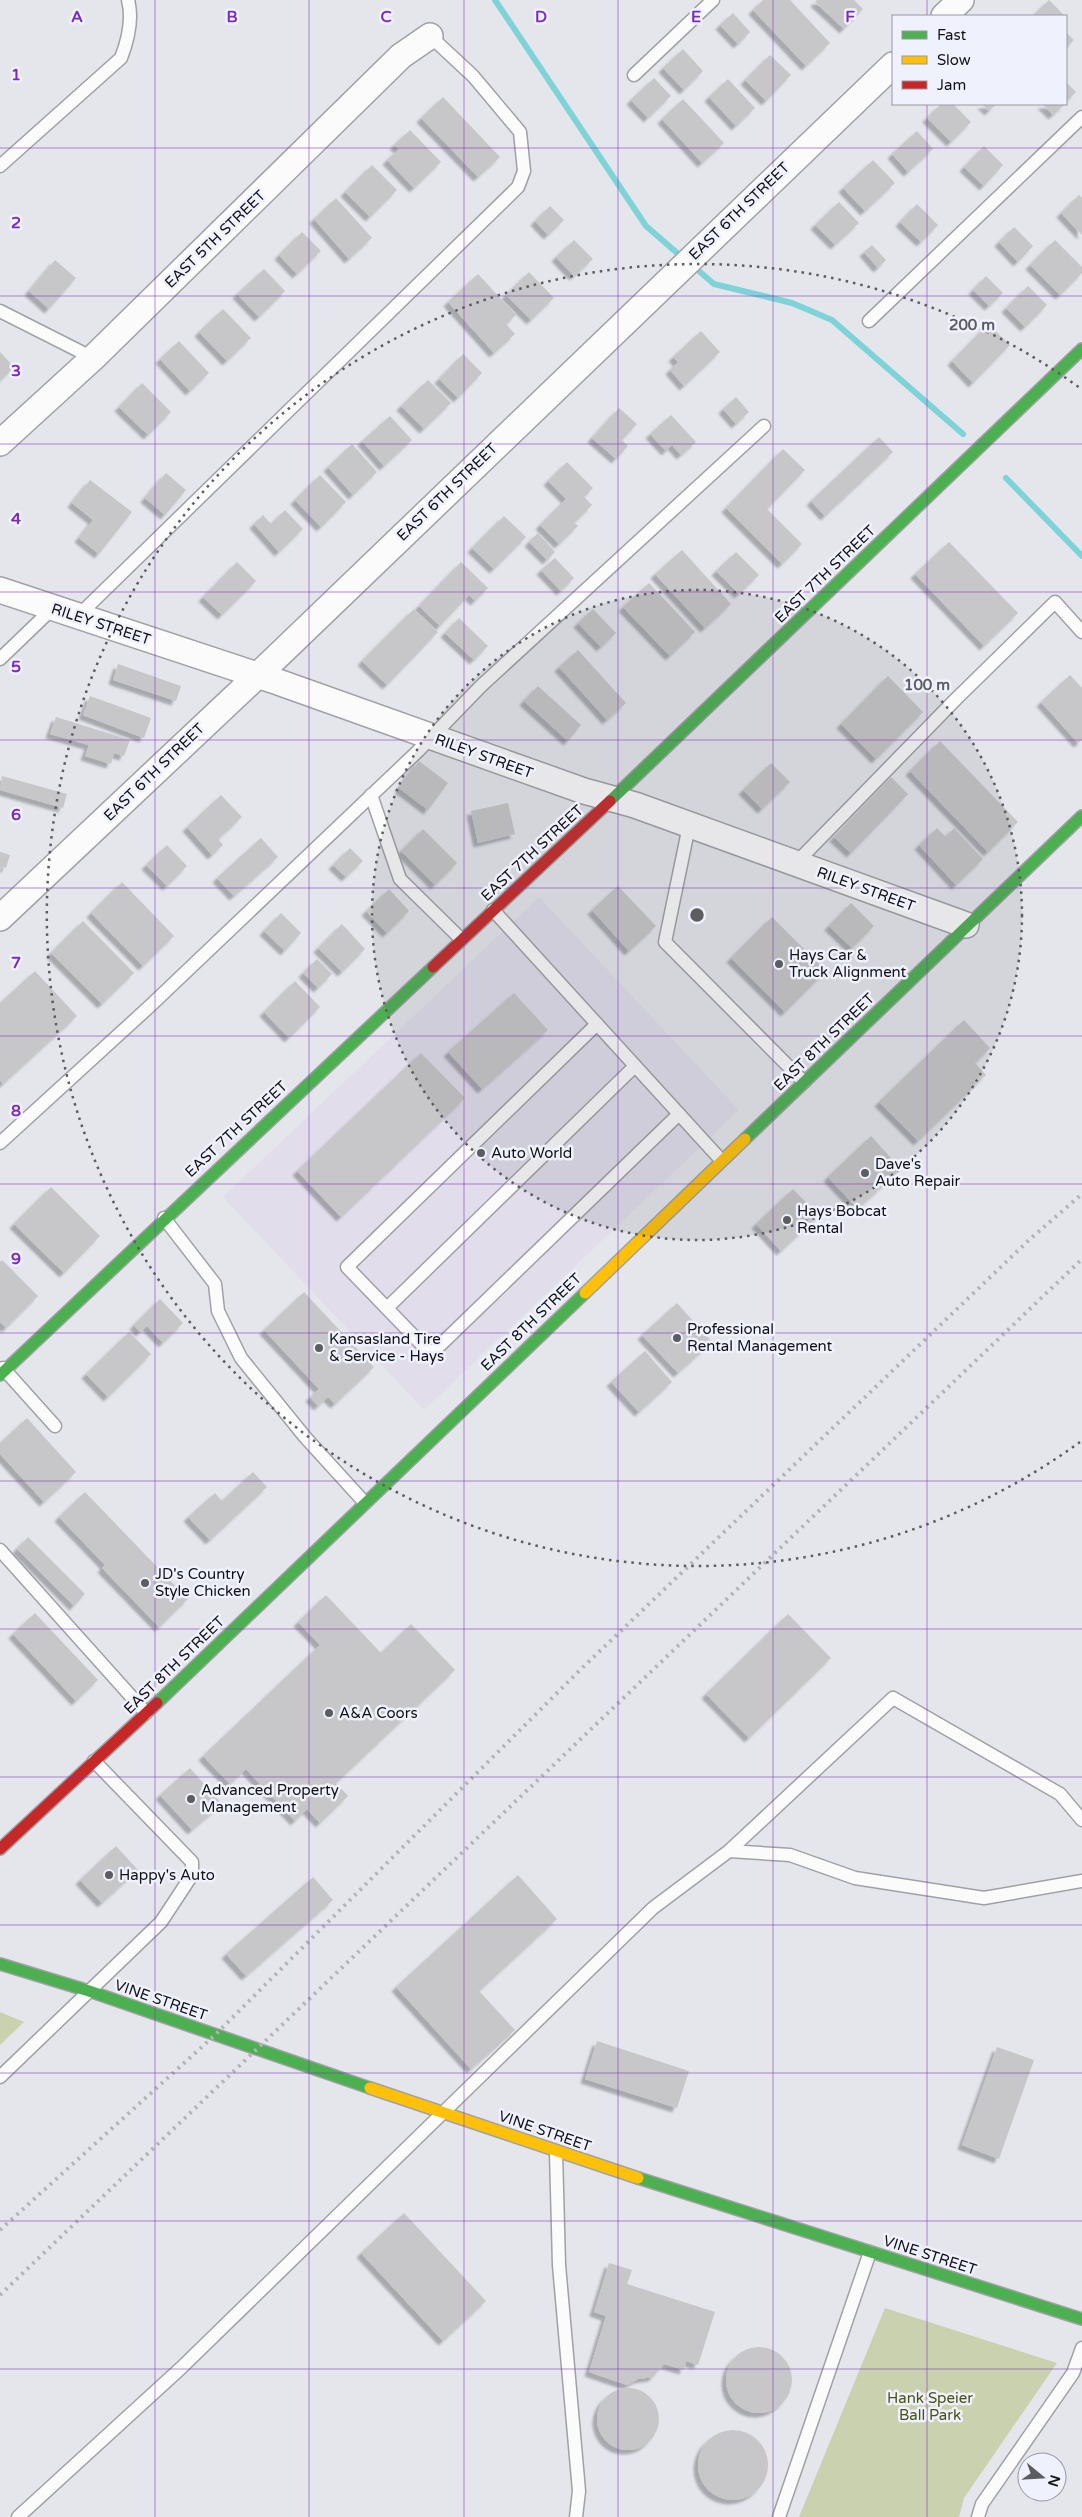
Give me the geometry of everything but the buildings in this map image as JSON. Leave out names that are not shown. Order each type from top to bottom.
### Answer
[{"type":"main road","name":"EAST 7TH STREET","points":[[2,1370],[612,799],[1082,349]]},
{"type":"main road","name":"EAST 8TH STREET","points":[[0,1849],[146,1713],[966,925],[1082,816]]},
{"type":"main road","name":"VINE STREET","points":[[0,1964],[89,1991],[556,2152],[1082,2319]]},
{"type":"street","points":[[945,15],[961,0]]},
{"type":"street","name":"EAST 5TH STREET","points":[[0,443],[92,358],[401,56],[430,36]]},
{"type":"street","name":"EAST 6TH STREET","points":[[0,918],[258,675],[892,65]]},
{"type":"street","name":"RILEY STREET","points":[[0,590],[258,675],[584,791],[636,805],[966,925]]},
{"type":"lane","points":[[0,166],[121,58],[128,39],[130,7],[128,0]]},
{"type":"lane","points":[[634,75],[713,0]]},
{"type":"lane","points":[[78,616],[518,187],[524,171],[520,132],[473,76],[430,36]]},
{"type":"lane","points":[[869,320],[1082,116]]},
{"type":"lane","points":[[0,311],[92,358]]},
{"type":"lane","points":[[0,1143],[150,1006],[432,737],[481,686],[764,426]]},
{"type":"lane","points":[[796,863],[956,699],[1055,602],[1082,632]]},
{"type":"lane","points":[[0,658],[53,608]]},
{"type":"lane","points":[[371,795],[400,879],[461,939]]},
{"type":"lane","points":[[690,826],[665,942],[804,1082]]},
{"type":"lane","points":[[493,910],[722,1160]]},
{"type":"lane","points":[[597,1024],[347,1266],[432,1354],[679,1114]]},
{"type":"lane","points":[[387,1308],[635,1066]]},
{"type":"lane","points":[[164,1218],[215,1284],[218,1311],[241,1358],[305,1437],[365,1503]]},
{"type":"lane","points":[[2,1370],[55,1426]]},
{"type":"lane","points":[[0,1550],[146,1713]]},
{"type":"lane","points":[[18,2517],[181,2368],[653,1908],[729,1852],[893,1698],[1060,1794],[1082,1820]]},
{"type":"lane","points":[[0,2077],[161,1922],[192,1875],[192,1862],[94,1761]]},
{"type":"lane","points":[[729,1852],[790,1855],[855,1878],[984,1898],[1082,1881]]},
{"type":"lane","points":[[556,2152],[559,2265],[578,2491],[576,2517]]},
{"type":"lane","points":[[779,2517],[870,2252]]},
{"type":"lane","points":[[971,2517],[1073,2373],[1082,2348]]},
{"type":"lane","points":[[978,2517],[982,2504]]},
{"type":"shaded area","name":"Auto World","points":[[539,897],[739,1110],[424,1410],[223,1197]]},
{"type":"green space","points":[[0,2012],[24,2022],[0,2045]]},
{"type":"green space","name":"Hank Speier Ball Park","points":[[885,2308],[1057,2363],[964,2498],[959,2517],[799,2517]]},
{"type":"waterway","points":[[495,0],[646,226],[684,259]]},
{"type":"waterway","points":[[692,265],[714,284],[792,303],[832,320],[963,434]]},
{"type":"waterway","points":[[1006,478],[1082,556]]},
{"type":"railway","points":[[0,2230],[215,2035],[579,1671],[1029,1240],[1082,1194]]},
{"type":"railway","points":[[0,2295],[1082,1259]]},
{"type":"traffic: fast","points":[[610,801],[1082,349]]},
{"type":"traffic: fast","points":[[745,1139],[1082,816]]},
{"type":"traffic: fast","points":[[0,1375],[433,967]]},
{"type":"traffic: fast","points":[[157,1703],[585,1293]]},
{"type":"traffic: fast","points":[[0,1964],[89,1991],[370,2088]]},
{"type":"traffic: fast","points":[[638,2178],[1082,2319]]},
{"type":"traffic: slow","points":[[585,1293],[745,1139]]},
{"type":"traffic: slow","points":[[370,2088],[638,2178]]},
{"type":"traffic: jam","points":[[433,967],[610,801]]},
{"type":"traffic: jam","points":[[0,1849],[157,1703]]},
{"type":"place","name":"Hays Car & Truck Alignment","points":[[779,964]]},
{"type":"place","name":"Auto World","points":[[481,1153]]},
{"type":"place","name":"Dave's Auto Repair","points":[[865,1173]]},
{"type":"place","name":"Hays Bobcat Rental","points":[[787,1220]]},
{"type":"place","name":"Professional Rental Management","points":[[677,1338]]},
{"type":"place","name":"Kansasland Tire & Service - Hays","points":[[319,1348]]},
{"type":"place","name":"JD's Country Style Chicken","points":[[145,1583]]},
{"type":"place","name":"A&A Coors","points":[[329,1713]]},
{"type":"place","name":"Advanced Property Management","points":[[191,1799]]},
{"type":"place","name":"Happy's Auto","points":[[109,1875]]}]
